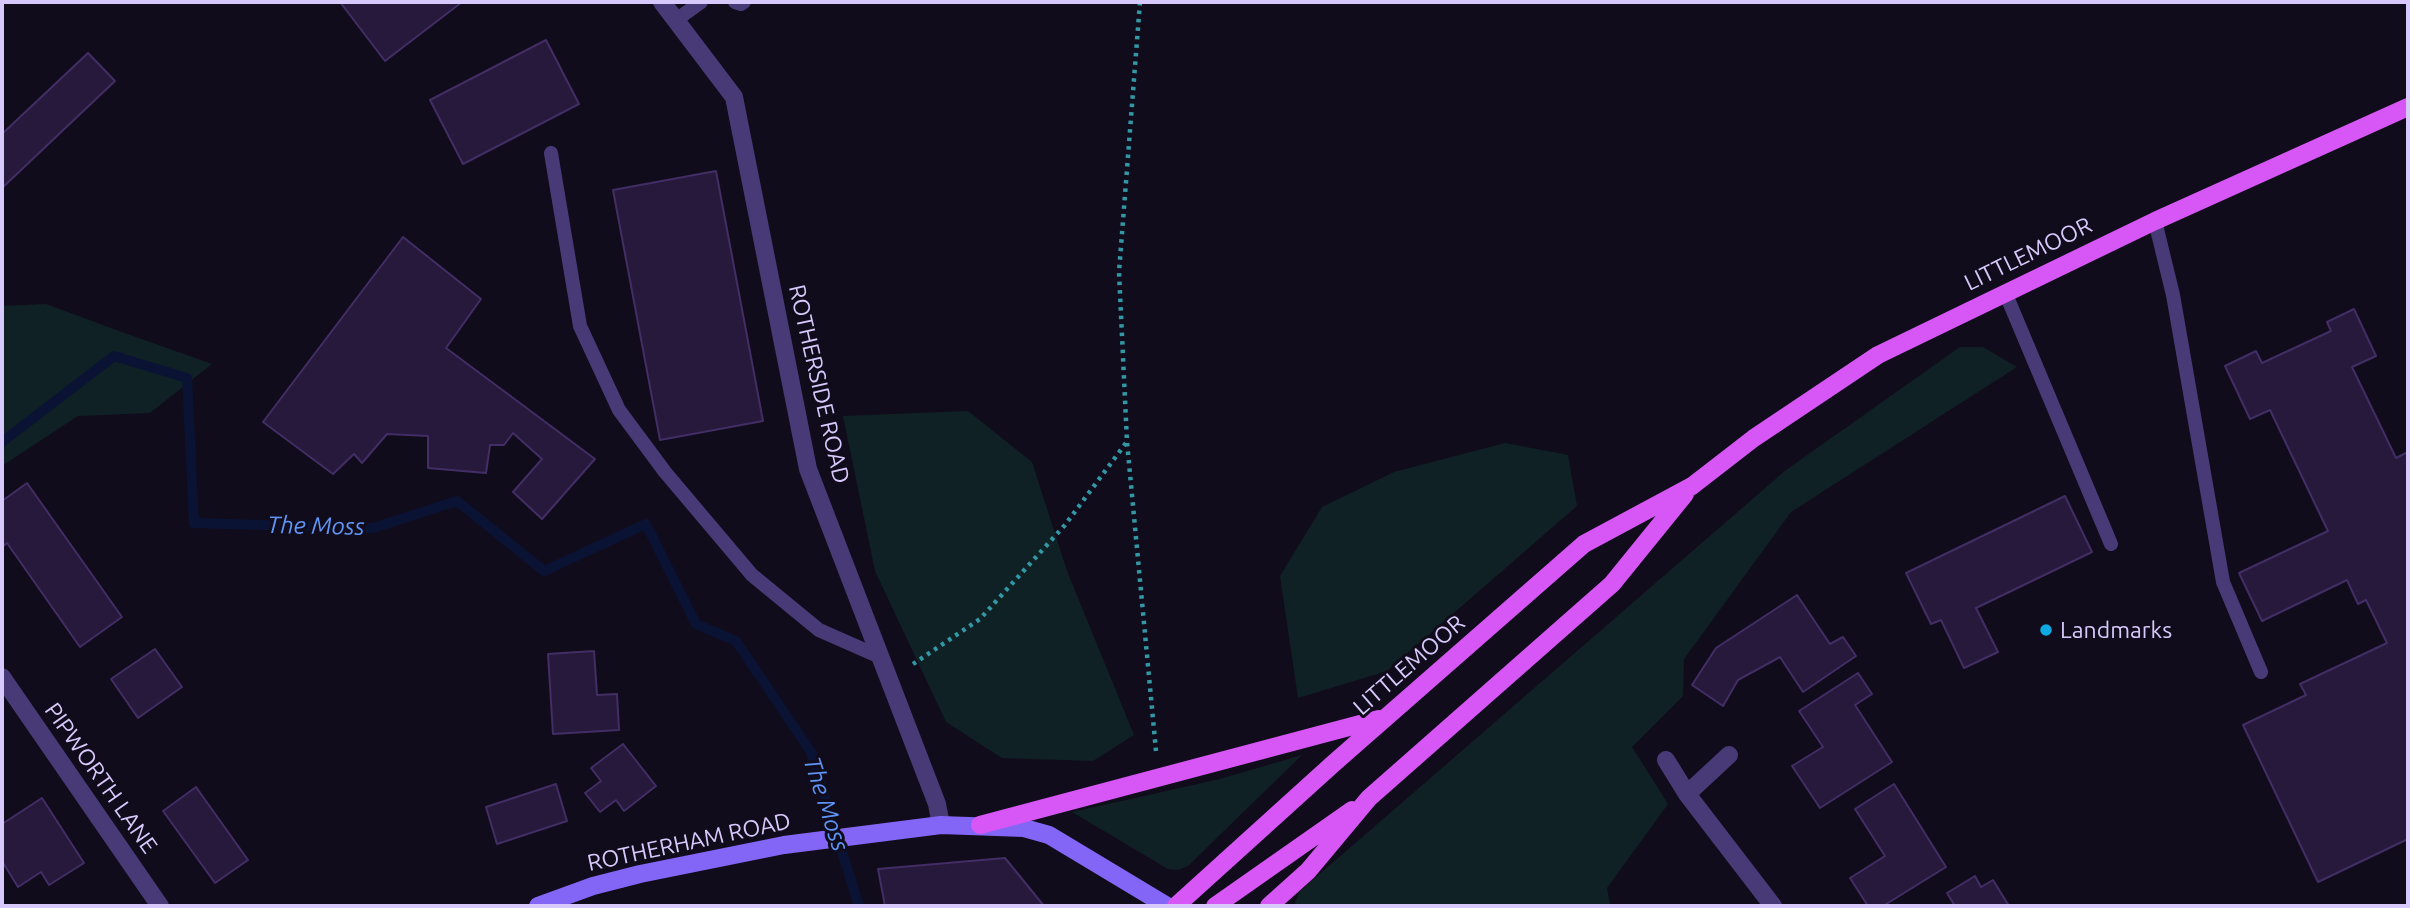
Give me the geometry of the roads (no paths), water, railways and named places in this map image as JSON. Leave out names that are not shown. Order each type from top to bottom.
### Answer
[{"type":"main road","name":"LITTLEMOOR","points":[[1176,906],[1584,544],[1692,486],[1754,438],[1878,355],[2155,221],[2408,107]]},
{"type":"main road","name":"LITTLEMOOR","points":[[1269,906],[1308,871],[1369,798],[1612,584],[1692,486]]},
{"type":"main road","points":[[980,825],[1385,718]]},
{"type":"main road","points":[[1215,906],[1369,798]]},
{"type":"main road","name":"ROTHERHAM ROAD","points":[[538,906],[593,886],[640,874],[784,845],[941,825],[1024,828],[1049,835],[1167,906]]},
{"type":"street","name":"ROTHERSIDE ROAD","points":[[662,2],[734,97],[808,469],[937,804],[941,825]]},
{"type":"street","name":"PIPWORTH LANE","points":[[2,677],[160,906]]},
{"type":"street","points":[[1687,794],[1729,755]]},
{"type":"street","points":[[1666,760],[1687,794],[1773,906]]},
{"type":"lane","points":[[676,20],[701,2]]},
{"type":"lane","points":[[735,2],[744,2]]},
{"type":"lane","points":[[551,153],[580,326],[619,410],[665,472],[752,575],[819,629],[878,656]]},
{"type":"lane","points":[[2155,221],[2173,295],[2223,582],[2261,672]]},
{"type":"lane","points":[[2005,292],[2112,544]]},
{"type":"waterway","name":"The Moss","points":[[2,442],[114,356],[187,378],[194,523],[373,528],[457,501],[544,571],[646,524],[696,624],[736,641],[811,752],[859,906]]},
{"type":"place","name":"Landmarks","points":[[2046,630]]}]
